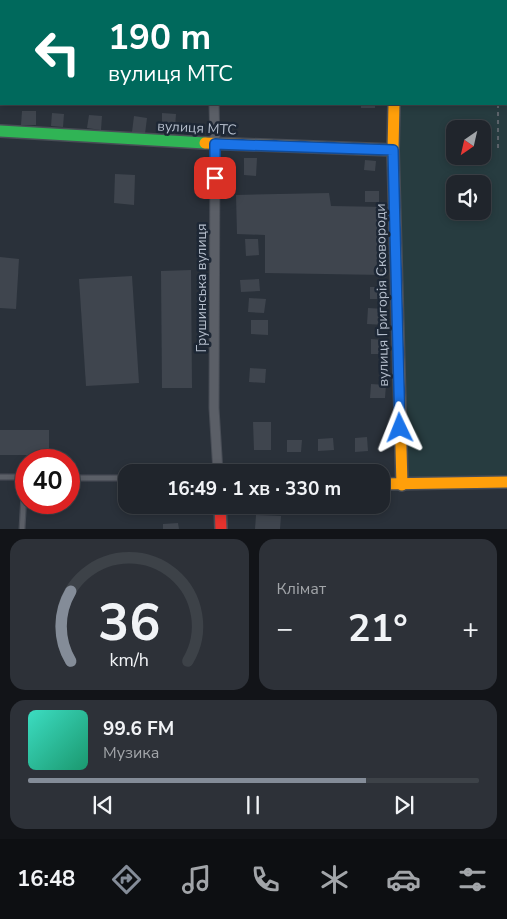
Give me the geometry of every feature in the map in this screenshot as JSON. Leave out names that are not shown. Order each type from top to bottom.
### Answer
[{"type":"street","name":"Грушинська вулиця","points":[[214,105],[214,408],[218,464]]},
{"type":"street","name":"вулиця Григорія Сковороди","points":[[394,105],[393,150],[402,485]]},
{"type":"street","name":"вулиця МТС","points":[[0,132],[215,144],[393,150]]},
{"type":"street","points":[[390,484],[507,482]]},
{"type":"street","points":[[220,514],[221,529]]},
{"type":"lane","points":[[0,477],[15,477]]},
{"type":"lane","points":[[80,478],[118,478]]},
{"type":"lane","points":[[22,529],[23,514]]},
{"type":"path","points":[[498,105],[498,152]]},
{"type":"green space","points":[[393,105],[507,105],[507,482],[402,485]]},
{"type":"building","points":[[361,105],[375,105],[375,108],[361,108]]},
{"type":"building","points":[[22,111],[36,111],[36,125],[21,125]]},
{"type":"building","points":[[52,113],[64,114],[63,127],[51,126]]},
{"type":"building","points":[[162,113],[176,114],[175,128],[162,128]]},
{"type":"building","points":[[89,115],[102,116],[101,130],[87,128]]},
{"type":"building","points":[[134,116],[147,118],[145,134],[132,132]]},
{"type":"building","points":[[244,158],[257,158],[256,176],[244,175]]},
{"type":"building","points":[[365,160],[376,161],[375,171],[364,170]]},
{"type":"building","points":[[115,174],[135,175],[134,205],[114,203]]},
{"type":"building","points":[[365,191],[379,191],[379,202],[365,202]]},
{"type":"building","points":[[329,193],[331,206],[386,207],[384,275],[265,273],[265,235],[237,234],[236,195]]},
{"type":"building","points":[[245,239],[258,239],[259,255],[246,256]]},
{"type":"building","points":[[0,257],[19,259],[16,309],[0,308]]},
{"type":"building","points":[[191,270],[192,388],[162,388],[161,271]]},
{"type":"building","points":[[132,276],[139,383],[86,386],[79,279]]},
{"type":"building","points":[[259,279],[260,291],[241,292],[240,280]]},
{"type":"building","points":[[370,287],[383,287],[383,299],[370,299]]},
{"type":"building","points":[[249,298],[266,299],[264,313],[248,312]]},
{"type":"building","points":[[368,308],[385,309],[385,325],[367,324]]},
{"type":"building","points":[[251,320],[268,320],[268,335],[251,334]]},
{"type":"building","points":[[371,339],[385,340],[384,354],[371,354]]},
{"type":"building","points":[[250,368],[266,369],[265,383],[249,382]]},
{"type":"building","points":[[371,384],[386,385],[385,398],[370,398]]},
{"type":"building","points":[[253,422],[271,422],[271,450],[254,450]]},
{"type":"building","points":[[0,430],[49,430],[49,449],[15,449],[15,455],[0,455]]},
{"type":"building","points":[[367,437],[368,451],[355,452],[355,438]]},
{"type":"building","points":[[333,438],[334,450],[318,451],[318,439]]},
{"type":"building","points":[[287,440],[302,440],[301,452],[287,452]]},
{"type":"building","points":[[256,515],[281,516],[280,529],[255,529]]},
{"type":"building","points":[[178,523],[179,529],[163,529],[163,524]]},
{"type":"traffic: fast","points":[[0,131],[205,143]]},
{"type":"traffic: slow","points":[[394,105],[393,150],[402,485]]},
{"type":"traffic: slow","points":[[205,143],[393,150]]},
{"type":"traffic: slow","points":[[390,484],[507,482]]},
{"type":"traffic: jam","points":[[220,514],[221,529]]},
{"type":"route","points":[[215,178],[215,144],[393,150],[400,428]]}]
